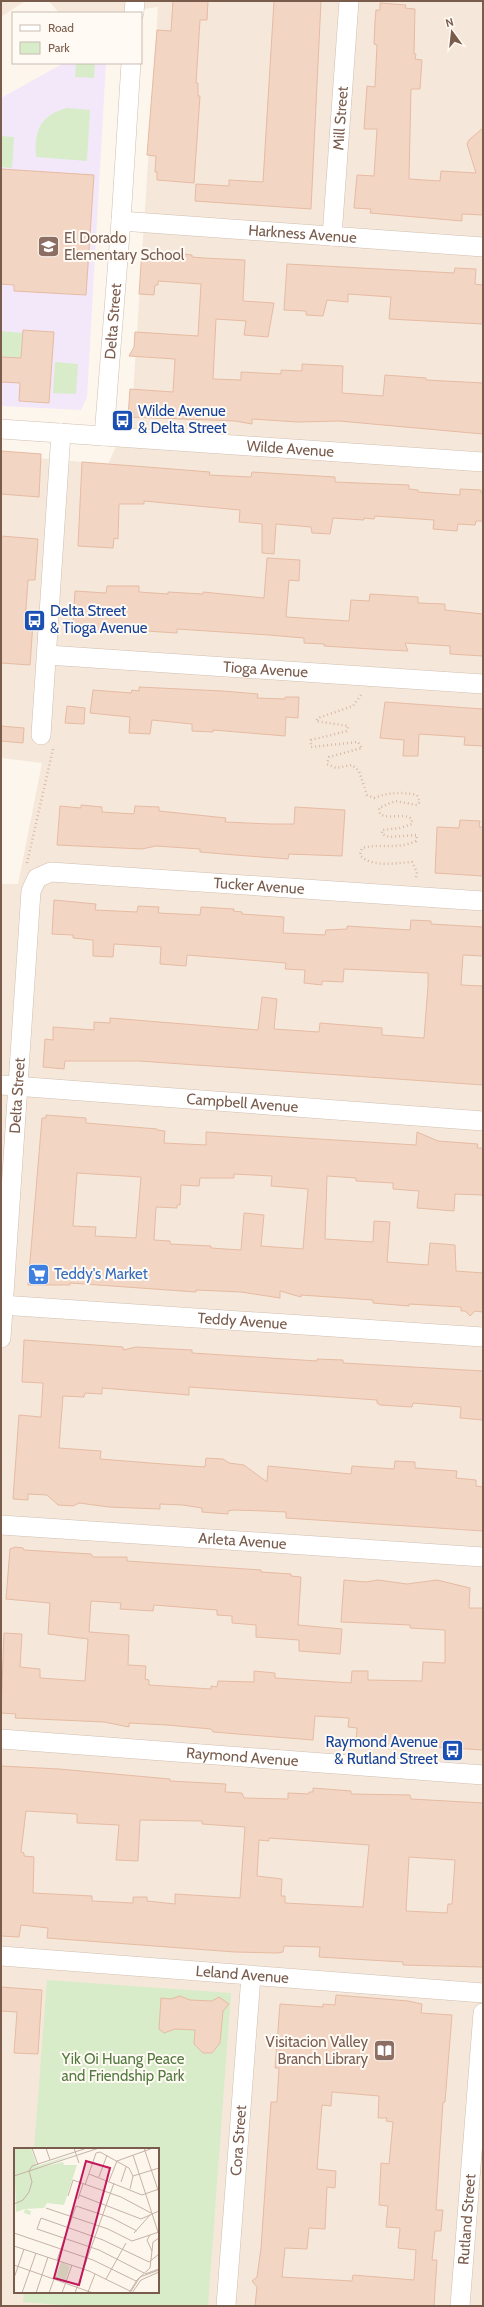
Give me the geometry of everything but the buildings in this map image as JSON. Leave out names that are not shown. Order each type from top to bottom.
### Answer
[{"type":"street","points":[[134,12],[135,1]]},
{"type":"street","name":"Mill Street","points":[[332,236],[349,1]]},
{"type":"street","name":"Delta Street","points":[[104,436],[121,221],[131,64]]},
{"type":"street","name":"Harkness Avenue","points":[[121,221],[483,247]]},
{"type":"street","name":"Wilde Avenue","points":[[1,429],[483,462]]},
{"type":"street","points":[[48,739],[47,655],[61,433]]},
{"type":"street","name":"Tioga Avenue","points":[[47,655],[483,684]]},
{"type":"street","name":"Tucker Avenue","points":[[37,878],[51,872],[483,901]]},
{"type":"street","name":"Delta Street","points":[[1,1338],[9,1086],[31,891],[37,878]]},
{"type":"street","name":"Campbell Avenue","points":[[9,1086],[483,1121]]},
{"type":"street","name":"Teddy Avenue","points":[[2,1306],[483,1337]]},
{"type":"street","name":"Arleta Avenue","points":[[1,1525],[483,1557]]},
{"type":"street","name":"Raymond Avenue","points":[[1,1739],[483,1775]]},
{"type":"street","name":"Leland Avenue","points":[[1,1956],[483,1993]]},
{"type":"street","name":"Cora Street","points":[[226,2306],[251,1976]]},
{"type":"street","name":"Rutland Street","points":[[460,2306],[483,2013]]},
{"type":"path","points":[[364,676],[363,693],[353,706],[318,718],[316,721],[348,726],[347,731],[311,740],[311,748],[358,742],[362,748],[329,758],[327,764],[336,768],[352,765],[359,771],[367,795],[374,798],[385,794],[403,792],[417,795],[420,802],[416,805],[395,801],[379,808],[380,814],[384,817],[407,815],[412,819],[412,824],[400,828],[382,830],[382,834],[389,837],[417,835],[416,841],[404,846],[371,846],[362,848],[360,855],[364,860],[380,863],[412,862],[417,872],[416,896]]},
{"type":"path","points":[[28,856],[48,739]]},
{"type":"shaded area","points":[[1,1],[25,1],[1,17]]},
{"type":"shaded area","points":[[49,1],[483,1],[483,2306],[1,2306],[1,884],[18,884],[42,763],[1,758],[1,455],[108,464],[132,410],[158,7],[122,12],[58,12]]},
{"type":"shaded area","name":"El Dorado Elementary School","points":[[62,64],[106,64],[87,397],[81,410],[1,406],[1,98]]},
{"type":"green space","points":[[76,64],[95,64],[94,78],[75,77]]},
{"type":"green space","points":[[67,108],[90,110],[87,161],[36,157],[36,139],[41,125],[50,115]]},
{"type":"green space","points":[[1,136],[14,137],[12,168],[1,167]]},
{"type":"green space","points":[[1,331],[23,333],[21,358],[1,357]]},
{"type":"green space","points":[[55,362],[78,364],[76,394],[53,393]]},
{"type":"green space","name":"Yik Oi Huang Peace and Friendship Park","points":[[47,1980],[231,1993],[208,2306],[72,2306],[23,2302],[24,2293],[159,2293],[159,2148],[34,2148]]},
{"type":"place","name":"El Dorado Elementary School","points":[[48,247]]},
{"type":"place","name":"Wilde Avenue & Delta Street","points":[[122,420]]},
{"type":"place","name":"Delta Street & Tioga Avenue","points":[[34,620]]},
{"type":"place","name":"Teddy's Market","points":[[38,1274]]},
{"type":"place","name":"Raymond Avenue & Rutland Street","points":[[453,1751]]},
{"type":"place","name":"Visitacion Valley Branch Library","points":[[384,2051]]}]
